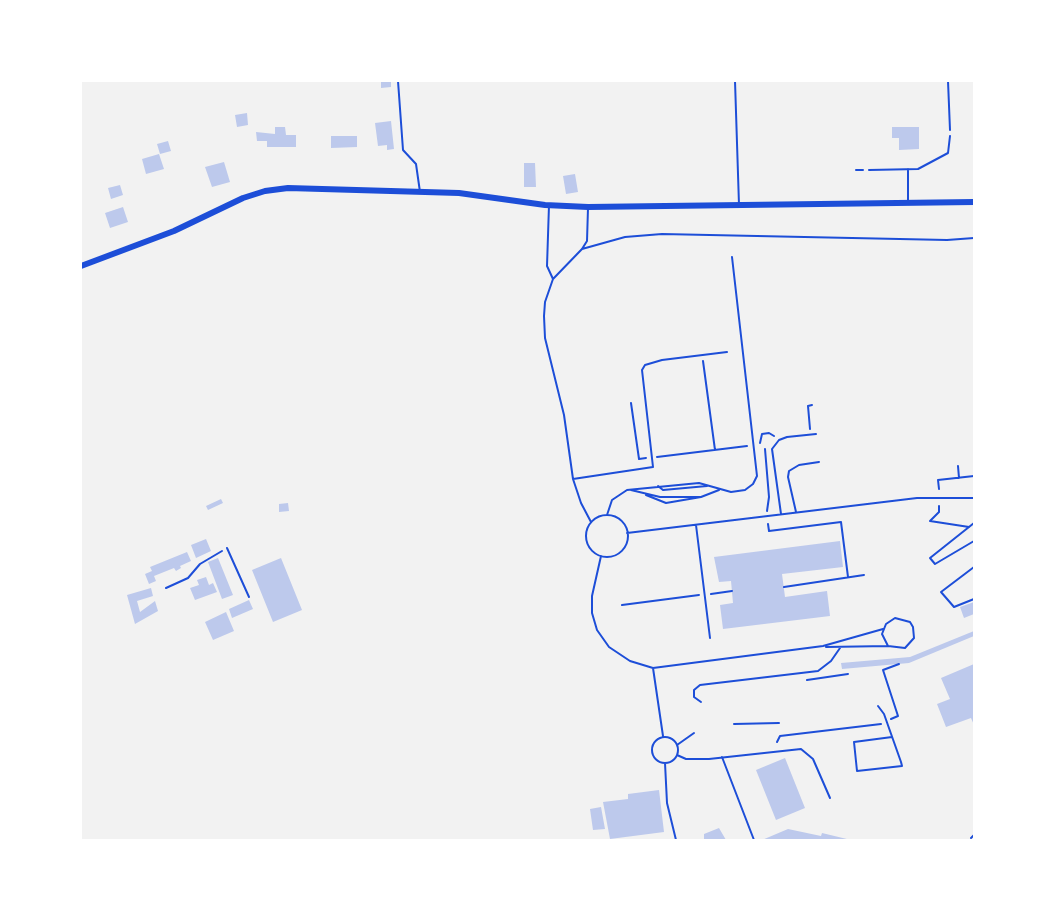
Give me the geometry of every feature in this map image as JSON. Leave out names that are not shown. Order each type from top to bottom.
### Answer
[{"type":"street","points":[[81,266],[174,231],[243,198],[265,191],[288,188],[459,193],[549,205],[588,207],[974,202]]},
{"type":"lane","points":[[398,81],[404,150],[416,164],[420,192]]},
{"type":"lane","points":[[735,81],[739,205]]},
{"type":"lane","points":[[868,170],[918,169],[948,153],[950,136]]},
{"type":"lane","points":[[908,169],[908,202]]},
{"type":"lane","points":[[549,205],[548,266],[553,279]]},
{"type":"lane","points":[[588,207],[589,229],[582,249],[553,279],[545,302],[545,338],[564,415],[573,479],[580,503],[591,522]]},
{"type":"lane","points":[[582,249],[625,237],[662,234],[947,240],[974,238]]},
{"type":"lane","points":[[642,492],[657,501],[666,503],[719,490],[745,490],[753,484],[757,476],[732,257]]},
{"type":"lane","points":[[573,479],[653,467],[642,370],[652,362],[727,352]]},
{"type":"lane","points":[[780,514],[772,450],[779,440],[816,434]]},
{"type":"lane","points":[[796,512],[788,477],[789,471],[793,467],[819,462]]},
{"type":"lane","points":[[607,515],[612,500],[627,490],[691,483],[719,490]]},
{"type":"lane","points":[[657,486],[663,490],[708,486]]},
{"type":"lane","points":[[627,490],[660,497],[701,496]]},
{"type":"lane","points":[[627,533],[917,498],[974,498]]},
{"type":"lane","points":[[607,515],[618,519],[627,533],[623,549],[613,556],[601,556],[588,545],[586,533],[591,522],[607,515]]},
{"type":"lane","points":[[696,525],[710,638]]},
{"type":"lane","points":[[601,556],[591,596],[592,613],[597,630],[609,647],[630,662],[652,668],[823,646],[883,629],[895,618],[906,620],[913,627],[914,638],[908,646],[899,650],[888,646],[840,648],[823,646]]},
{"type":"lane","points":[[883,629],[884,640],[888,646]]},
{"type":"lane","points":[[701,702],[694,698],[694,690],[700,685],[818,671],[831,661],[840,648]]},
{"type":"lane","points":[[652,668],[663,737]]},
{"type":"lane","points":[[878,706],[887,721],[892,736],[902,766],[856,771],[854,742],[892,736]]},
{"type":"lane","points":[[734,724],[779,723]]},
{"type":"lane","points":[[677,745],[694,733]]},
{"type":"lane","points":[[663,737],[671,738],[677,745],[677,755],[672,761],[664,763],[657,760],[652,748],[656,741],[663,737]]},
{"type":"lane","points":[[677,755],[686,759],[801,749],[813,759],[830,798]]},
{"type":"lane","points":[[722,757],[754,840]]},
{"type":"lane","points":[[664,763],[667,803],[676,840]]},
{"type":"path","points":[[948,81],[950,136]]},
{"type":"path","points":[[702,355],[715,450]]},
{"type":"path","points":[[631,403],[639,459],[760,444],[762,434],[769,433],[774,436],[771,438]]},
{"type":"path","points":[[802,430],[810,429],[808,406],[812,405]]},
{"type":"path","points":[[767,443],[764,457],[769,497],[767,511]]},
{"type":"path","points":[[958,466],[959,478]]},
{"type":"path","points":[[939,489],[938,480],[974,476]]},
{"type":"path","points":[[939,506],[939,512],[930,521],[969,527]]},
{"type":"path","points":[[768,524],[769,531],[841,522],[848,578]]},
{"type":"path","points":[[974,523],[930,558],[935,564],[974,541]]},
{"type":"path","points":[[227,548],[249,597]]},
{"type":"path","points":[[166,588],[188,578],[200,564],[222,551]]},
{"type":"path","points":[[974,567],[941,592],[954,607],[974,599]]},
{"type":"path","points":[[784,587],[864,575]]},
{"type":"path","points":[[622,605],[732,591]]},
{"type":"path","points":[[777,742],[780,735],[887,721],[898,716],[883,670],[898,664]]},
{"type":"building","points":[[381,81],[391,81],[391,87],[381,88]]},
{"type":"building","points":[[247,113],[248,125],[237,127],[235,115]]},
{"type":"building","points":[[391,121],[394,149],[387,150],[387,145],[378,146],[375,123]]},
{"type":"building","points":[[275,127],[285,127],[286,135],[296,135],[296,147],[267,147],[267,141],[257,141],[256,132],[275,134]]},
{"type":"building","points":[[892,127],[919,127],[919,149],[899,150],[899,138],[892,138]]},
{"type":"building","points":[[331,136],[357,136],[357,147],[331,148]]},
{"type":"building","points":[[168,141],[171,151],[160,154],[157,144]]},
{"type":"building","points":[[159,154],[164,169],[146,174],[142,159]]},
{"type":"building","points":[[224,162],[230,182],[212,187],[205,167]]},
{"type":"building","points":[[524,163],[535,163],[536,187],[524,187]]},
{"type":"building","points":[[575,174],[578,192],[566,194],[563,176]]},
{"type":"building","points":[[120,185],[123,195],[111,199],[108,188]]},
{"type":"building","points":[[123,207],[128,222],[110,228],[105,213]]},
{"type":"building","points":[[221,499],[223,503],[208,510],[206,506]]},
{"type":"building","points":[[288,503],[289,511],[279,512],[279,504]]},
{"type":"building","points":[[206,539],[211,551],[196,558],[191,545]]},
{"type":"building","points":[[840,541],[843,567],[782,574],[785,597],[827,591],[830,616],[723,629],[720,605],[733,603],[731,581],[719,582],[714,557]]},
{"type":"building","points":[[187,552],[191,561],[180,566],[181,568],[176,571],[174,568],[154,576],[156,581],[149,584],[145,574],[152,571],[150,567]]},
{"type":"building","points":[[218,558],[233,595],[222,599],[208,562]]},
{"type":"building","points":[[281,558],[302,610],[273,622],[252,570]]},
{"type":"building","points":[[206,577],[209,585],[213,583],[217,592],[195,600],[190,588],[199,585],[197,580]]},
{"type":"building","points":[[151,588],[153,596],[137,601],[140,612],[155,601],[158,611],[135,624],[127,595]]},
{"type":"building","points":[[249,600],[253,609],[232,618],[229,609]]},
{"type":"building","points":[[974,602],[974,614],[964,618],[960,607]]},
{"type":"building","points":[[226,612],[234,631],[213,640],[205,622]]},
{"type":"building","points":[[974,631],[974,636],[909,663],[842,669],[841,663],[910,657]]},
{"type":"building","points":[[974,664],[974,725],[971,718],[946,727],[937,704],[950,699],[941,678]]},
{"type":"building","points":[[785,758],[805,808],[776,820],[756,770]]},
{"type":"building","points":[[659,790],[664,832],[610,839],[603,802],[628,799],[628,794]]},
{"type":"building","points":[[601,807],[605,829],[593,830],[590,809]]},
{"type":"building","points":[[719,828],[726,840],[704,840],[704,834]]},
{"type":"building","points":[[788,829],[821,836],[822,833],[851,840],[762,840]]}]
